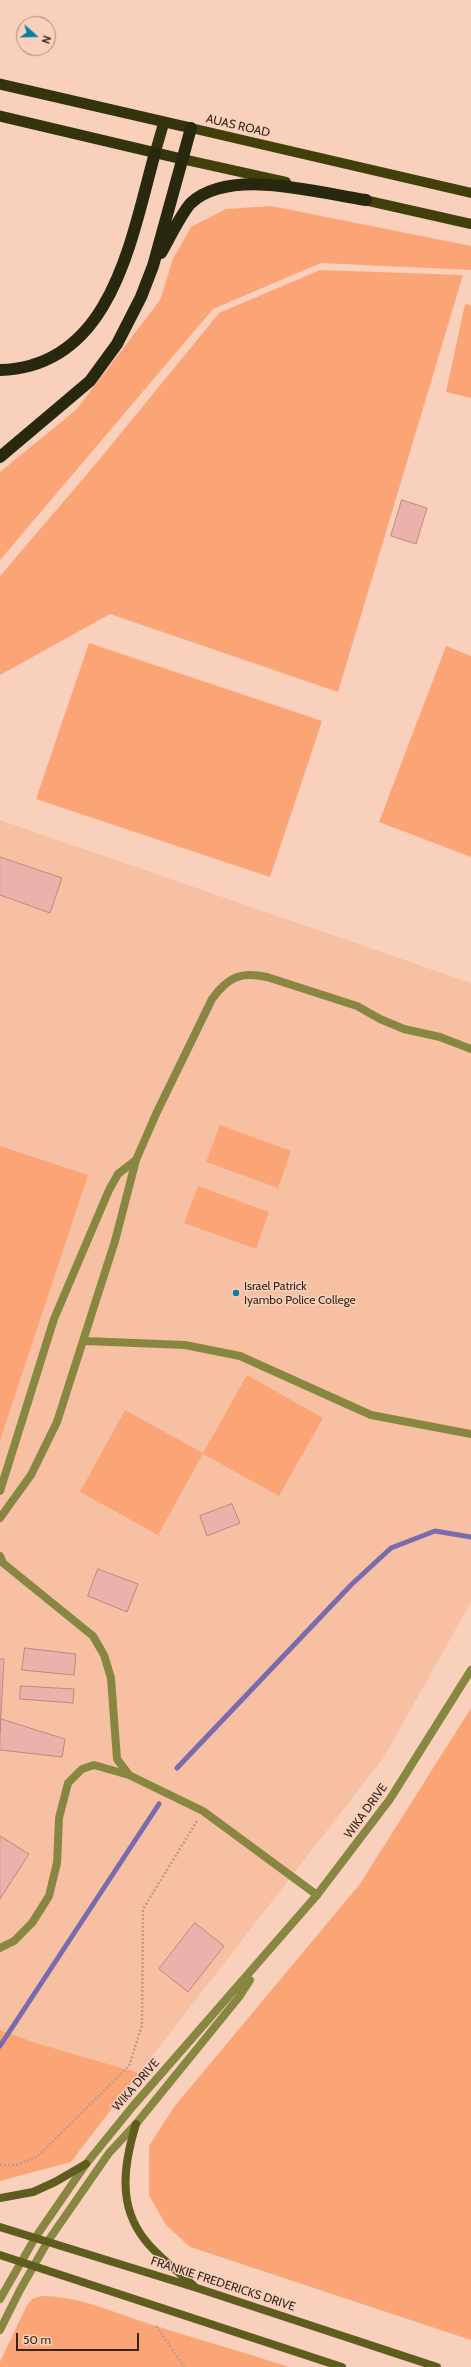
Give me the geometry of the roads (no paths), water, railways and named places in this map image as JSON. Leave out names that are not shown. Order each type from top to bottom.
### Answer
[{"type":"highway","name":"AUAS ROAD","points":[[0,84],[191,128]]},
{"type":"highway","points":[[0,116],[182,159]]},
{"type":"highway","points":[[0,370],[19,369],[49,360],[78,340],[94,322],[111,292],[131,238],[164,122]]},
{"type":"highway","points":[[0,457],[90,381],[117,344],[141,297],[153,266],[191,128]]},
{"type":"highway","points":[[153,266],[190,204],[208,192],[237,183],[270,185],[366,200]]},
{"type":"main road","name":"AUAS ROAD","points":[[191,128],[471,194]]},
{"type":"main road","points":[[182,159],[471,224]]},
{"type":"main road","points":[[136,2124],[128,2149],[124,2177],[126,2200],[133,2219],[145,2240],[197,2288]]},
{"type":"main road","points":[[0,2198],[33,2192],[55,2182],[86,2164]]},
{"type":"main road","name":"FRANKIE FREDERICKS DRIVE","points":[[0,2227],[197,2288],[437,2367]]},
{"type":"main road","points":[[0,2255],[342,2367]]},
{"type":"street","points":[[0,1518],[31,1475],[57,1422],[85,1341],[115,1241],[136,1160],[156,1114],[212,999],[222,985],[240,975],[253,974],[357,1006],[380,1019],[404,1028],[440,1037],[471,1049]]},
{"type":"street","points":[[0,1490],[54,1319],[109,1190],[118,1174],[136,1160]]},
{"type":"street","points":[[85,1341],[185,1346],[240,1356],[371,1415],[471,1434]]},
{"type":"street","points":[[0,1556],[3,1563],[93,1636],[104,1655],[110,1678],[117,1759],[129,1775]]},
{"type":"street","name":"WIKA DRIVE","points":[[0,2299],[35,2238],[86,2164],[134,2106],[317,1896],[390,1799],[471,1670]]},
{"type":"street","points":[[0,1948],[14,1941],[32,1923],[49,1896],[57,1863],[59,1818],[68,1783],[82,1769],[94,1765],[129,1775],[203,1810],[317,1896]]},
{"type":"street","name":"WIKA DRIVE","points":[[0,2330],[48,2241],[101,2164],[136,2124],[239,1997],[266,1956]]},
{"type":"waterway","points":[[177,1768],[352,1584],[391,1548],[435,1531],[471,1537]]},
{"type":"waterway","points":[[0,2046],[159,1804]]},
{"type":"place","name":"Israel Patrick Iyambo Police College","points":[[236,1293]]}]
